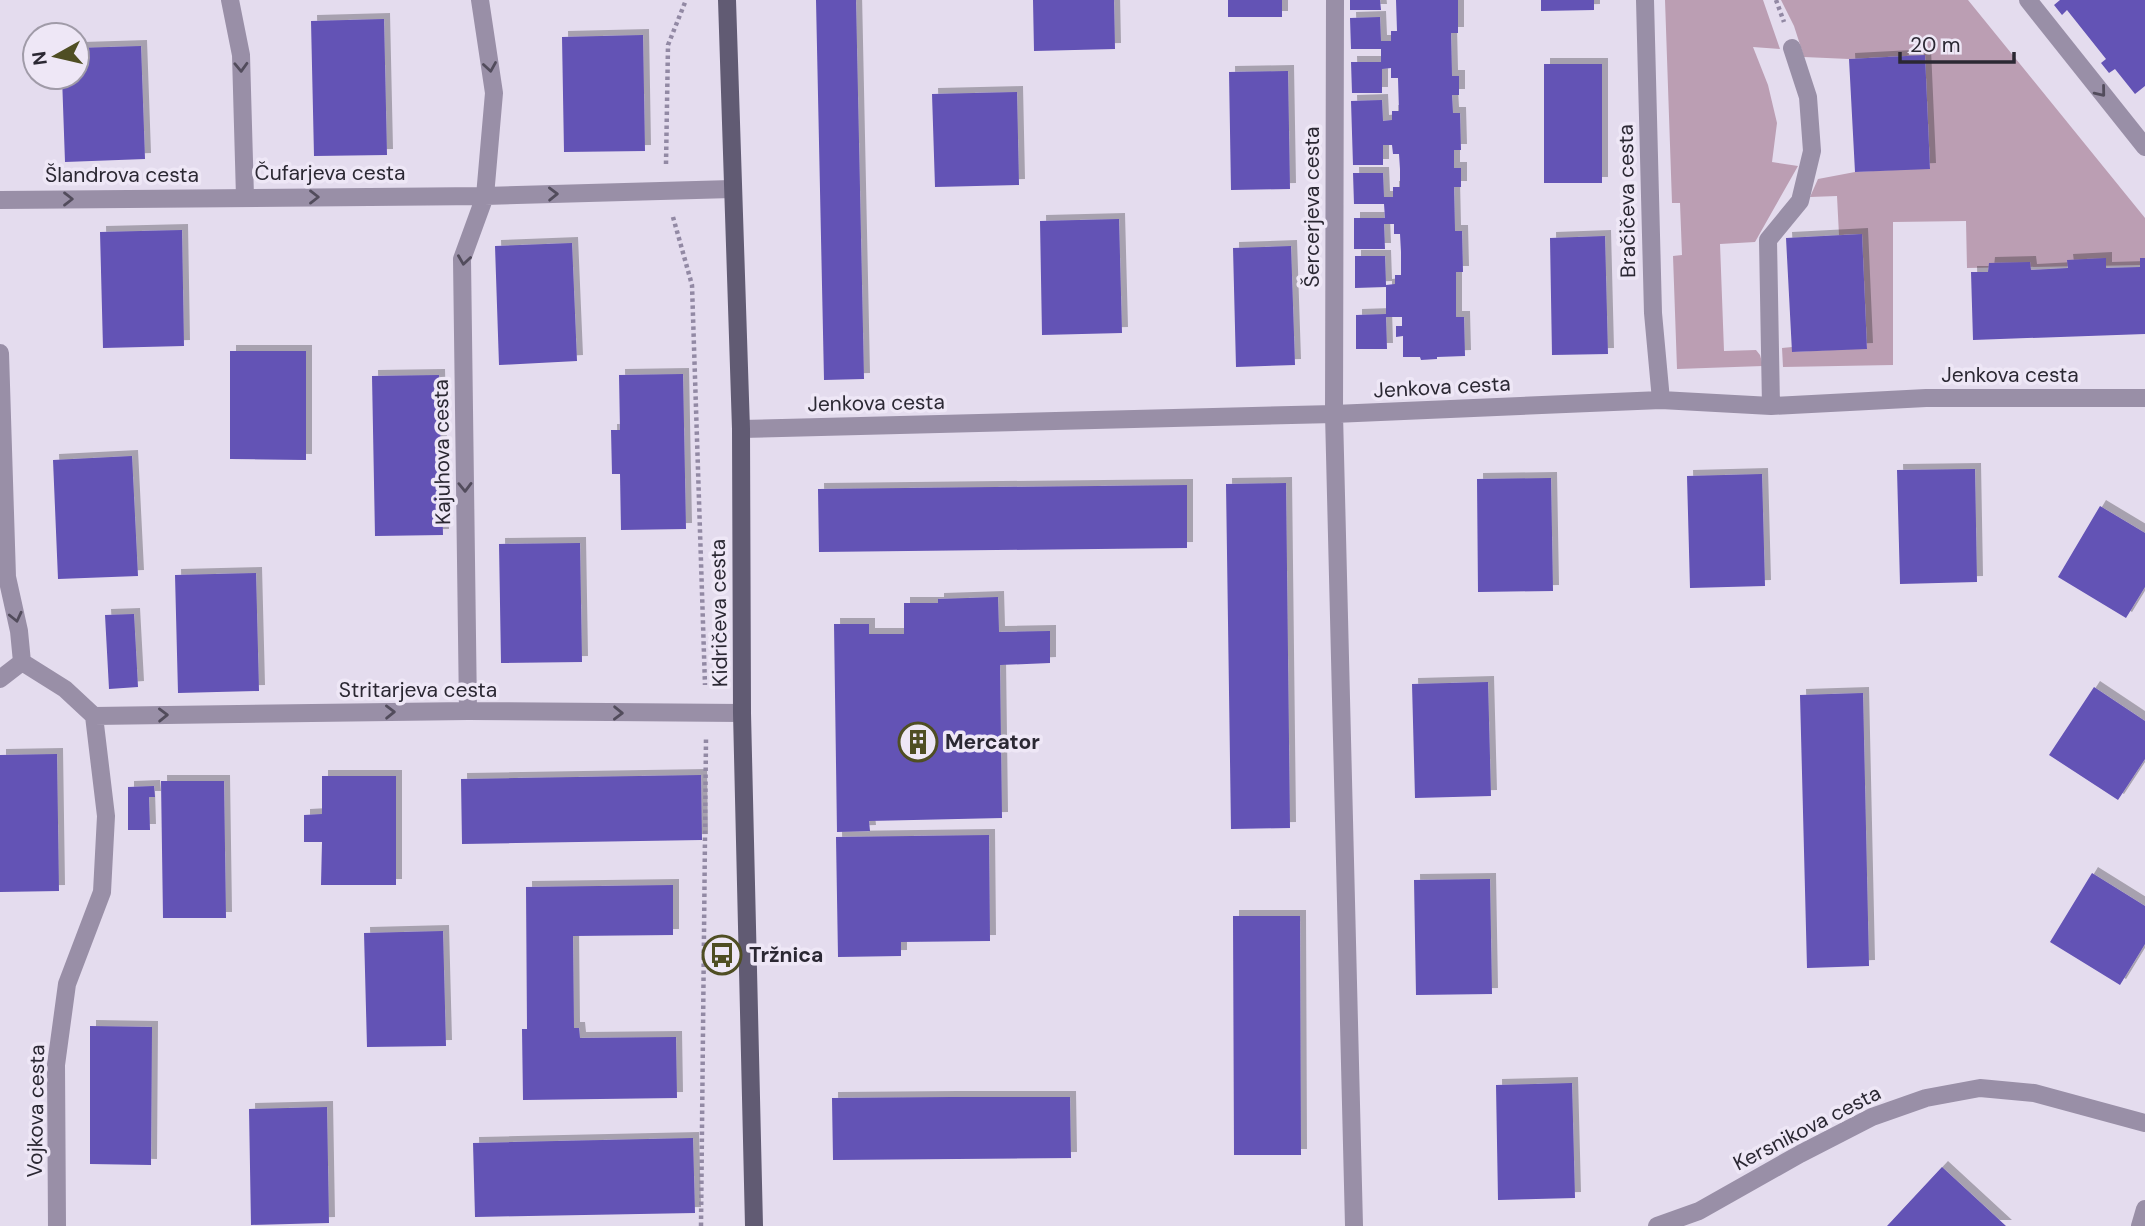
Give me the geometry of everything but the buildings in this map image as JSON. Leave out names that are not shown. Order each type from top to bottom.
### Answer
[{"type":"main road","name":"Kidričeva cesta","points":[[727,0],[741,429],[742,713],[754,1226]]},
{"type":"street","name":"Čufarjeva cesta","points":[[230,0],[241,55],[245,197],[485,196]]},
{"type":"street","name":"Kajuhova cesta","points":[[468,711],[462,258],[485,196],[494,93],[480,0]]},
{"type":"street","name":"Šercerjeva cesta","points":[[1335,0],[1334,414],[1354,1226]]},
{"type":"street","name":"Bračičeva cesta","points":[[1645,0],[1653,313],[1661,400]]},
{"type":"street","points":[[2028,0],[2145,147]]},
{"type":"street","points":[[1771,405],[1769,240],[1800,201],[1812,151],[1808,97],[1792,48]]},
{"type":"street","points":[[485,196],[732,189]]},
{"type":"street","name":"Šlandrova cesta","points":[[0,200],[245,197]]},
{"type":"street","points":[[0,354],[7,577],[19,631],[22,662]]},
{"type":"street","name":"Jenkova cesta","points":[[741,429],[1334,414],[1661,400],[1771,405],[1926,398],[2145,398]]},
{"type":"street","points":[[0,679],[22,662]]},
{"type":"street","points":[[22,662],[65,689],[94,716]]},
{"type":"street","name":"Stritarjeva cesta","points":[[94,716],[468,711],[742,713]]},
{"type":"street","name":"Vojkova cesta","points":[[57,1226],[56,1065],[67,984],[102,892],[106,816],[94,716]]},
{"type":"street","name":"Kersnikova cesta","points":[[1657,1226],[1702,1219],[1800,1154],[1872,1117],[1926,1098],[1980,1088],[2034,1093],[2145,1123]]},
{"type":"street","points":[[2140,1226],[2145,1209]]},
{"type":"path","points":[[686,0],[668,45],[666,192],[692,285],[706,714],[701,1226]]},
{"type":"shaded area","points":[[1665,0],[1763,0],[1780,49],[1753,47],[1768,85],[1777,123],[1772,162],[1798,166],[1755,242],[1720,244],[1724,351],[1756,350],[1763,366],[1677,369],[1673,256],[1682,255],[1680,203],[1672,203]]},
{"type":"shaded area","points":[[1781,0],[1968,0],[2145,218],[2145,265],[1967,268],[1966,221],[1893,222],[1893,365],[1783,367],[1782,348],[1792,347],[1793,352],[1867,348],[1862,234],[1839,235],[1837,196],[1810,197],[1818,179],[1855,172],[1930,168],[1925,55],[1849,59],[1804,57],[1794,26]]},
{"type":"place","name":"Mercator","points":[[918,742]]},
{"type":"place","name":"Tržnica","points":[[722,955]]}]
